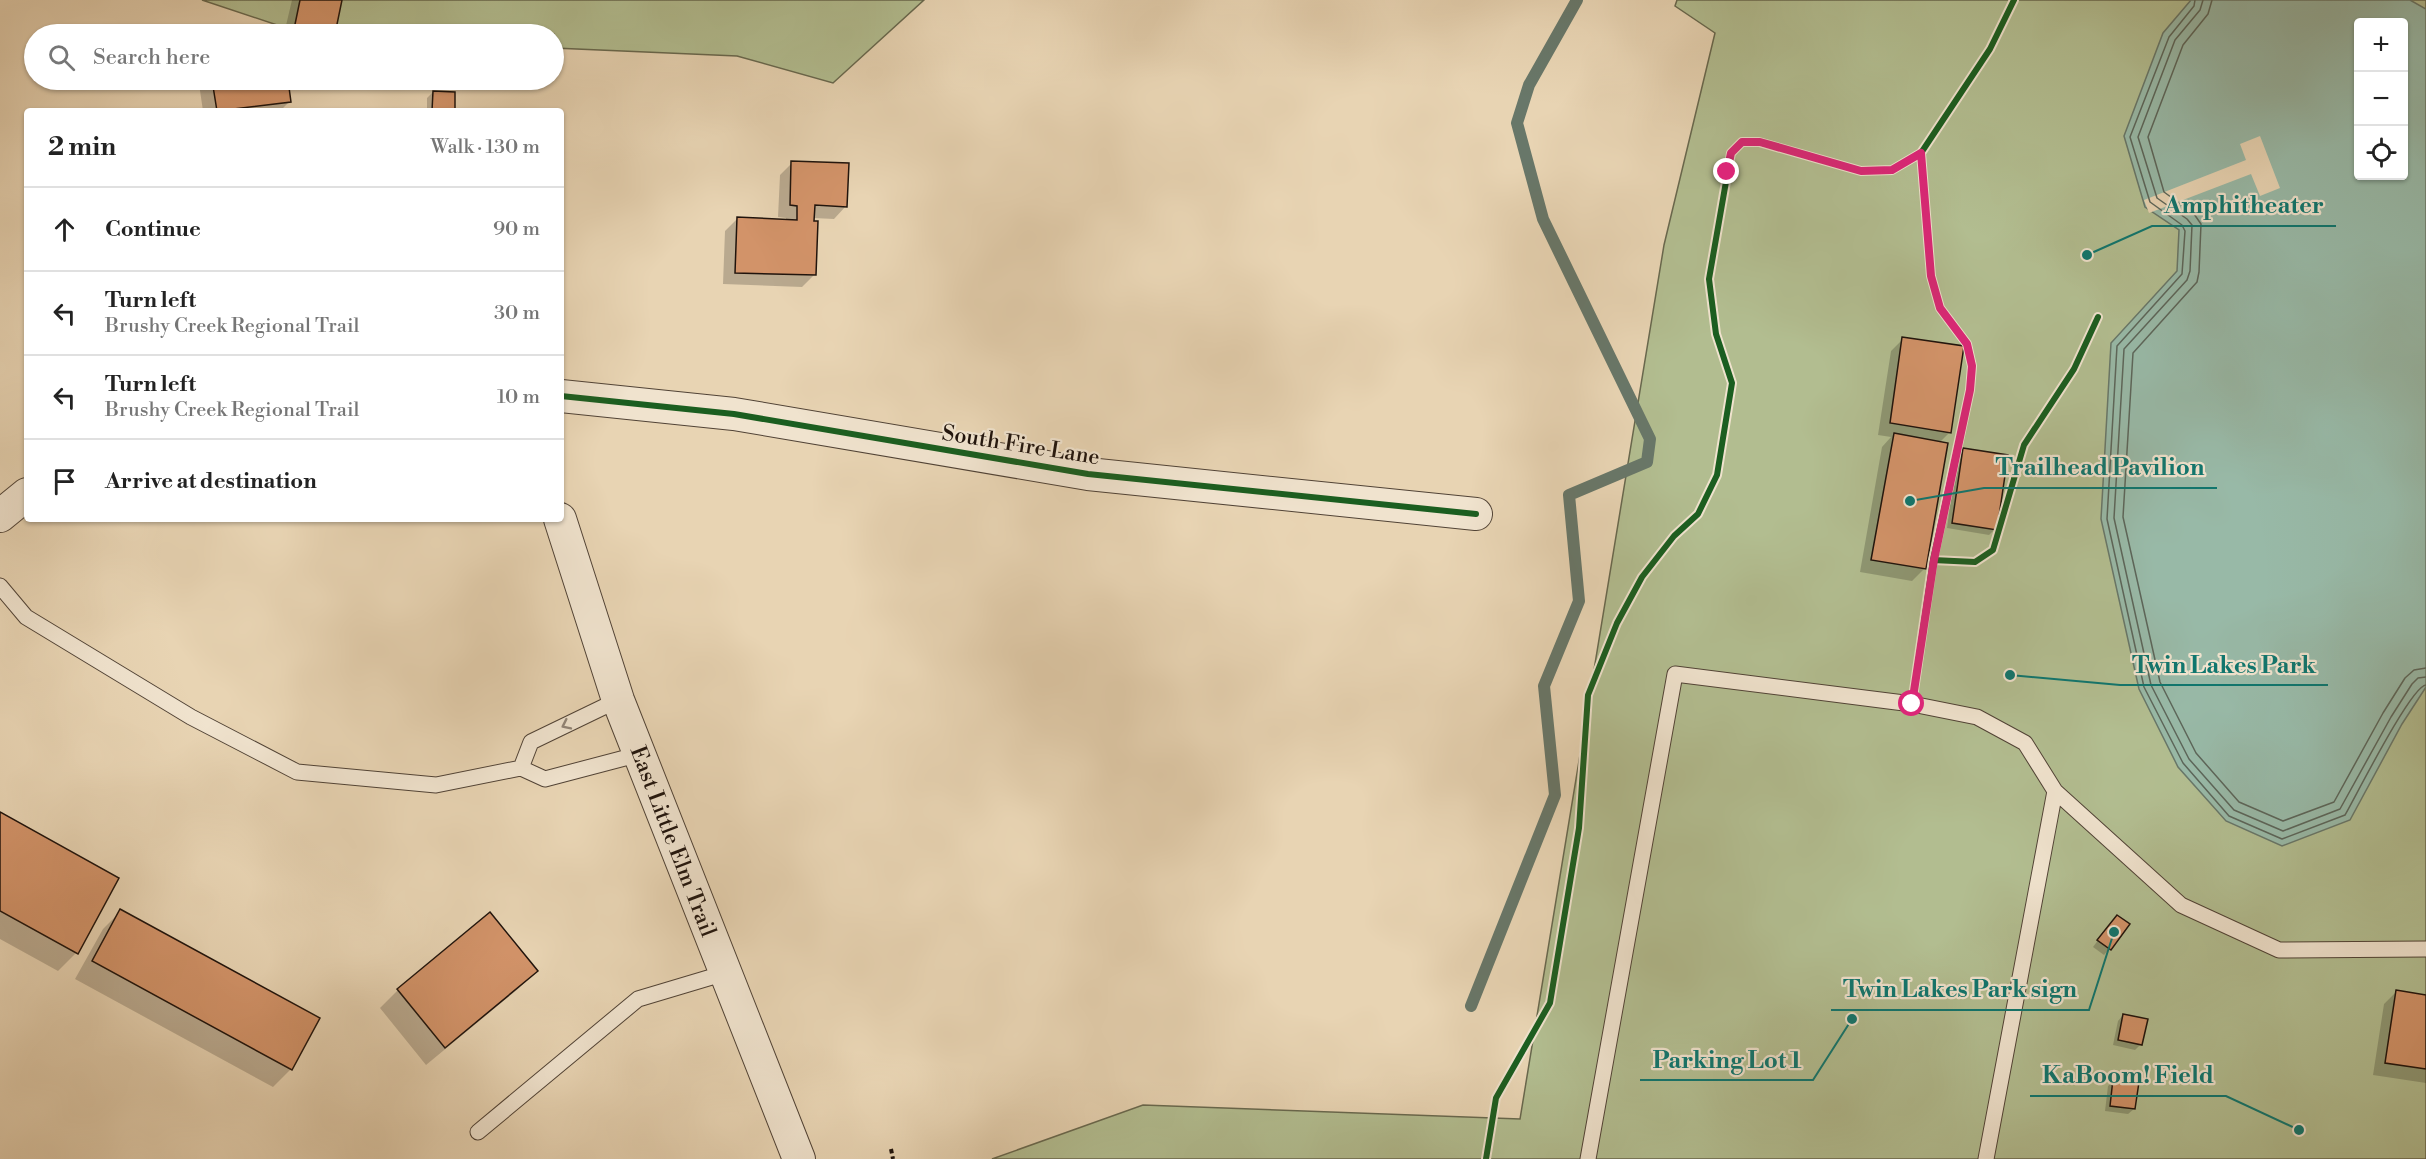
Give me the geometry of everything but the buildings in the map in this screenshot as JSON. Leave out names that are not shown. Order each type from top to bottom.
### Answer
[{"type":"street","name":"South Fire Lane","points":[[564,396],[734,414],[1088,474],[1476,514]]},
{"type":"street","points":[[0,516],[24,496]]},
{"type":"street","name":"East Little Elm Trail","points":[[561,522],[618,700],[799,1159]]},
{"type":"lane","points":[[0,586],[26,617],[191,717],[297,772],[436,785],[521,768],[545,779],[640,754]]},
{"type":"lane","points":[[1588,1159],[1674,674],[1912,704],[1977,717],[2025,743],[2055,791],[2181,905],[2279,950],[2426,949]]},
{"type":"lane","points":[[521,768],[531,742],[618,700]]},
{"type":"lane","points":[[1986,1159],[2055,791]]},
{"type":"lane","points":[[478,1132],[638,999],[725,973]]},
{"type":"path","points":[[891,1149],[893,1159]]},
{"type":"shaded area","points":[[202,0],[924,0],[833,83],[737,56],[564,48],[564,24],[274,24]]},
{"type":"shaded area","points":[[1677,0],[2426,0],[2426,1159],[992,1159],[1143,1105],[1520,1119],[1664,245],[1715,33],[1675,6]]},
{"type":"water","points":[[2191,0],[2410,0],[2426,9],[2426,687],[2402,724],[2350,820],[2282,846],[2226,821],[2178,767],[2139,689],[2101,519],[2111,343],[2177,271],[2179,230],[2145,207],[2124,136],[2163,33]]},
{"type":"pier","points":[[2260,136],[2280,188],[2260,196],[2251,174],[2149,213],[2144,200],[2246,160],[2240,144]]},
{"type":"waterway","points":[[1471,1006],[1555,795],[1544,686],[1579,601],[1569,495],[1647,462],[1650,439],[1543,219],[1517,123],[1529,85],[1577,0]]},
{"type":"cycle path","points":[[1486,1159],[1496,1098],[1550,1003],[1579,828],[1588,695],[1617,623],[1642,577],[1674,536],[1698,514],[1717,475],[1732,383],[1716,334],[1709,279],[1731,153],[1742,142],[1759,142],[1861,171],[1892,170],[1921,153],[1990,49],[2014,0]]},
{"type":"cycle path","points":[[1912,704],[1933,560],[1970,390],[1972,366],[1967,344],[1940,308],[1931,276],[1921,153]]},
{"type":"cycle path","points":[[1933,560],[1975,562],[1993,550],[2024,445],[2074,369],[2098,317]]},
{"type":"cycle path","points":[[564,396],[734,414],[1088,474],[1476,514]]},
{"type":"place","name":"Amphitheater","points":[[2087,255]]},
{"type":"place","name":"Trailhead Pavilion","points":[[1910,501]]},
{"type":"place","name":"Twin Lakes Park","points":[[2010,675]]},
{"type":"place","name":"Twin Lakes Park sign","points":[[2114,932]]},
{"type":"place","name":"Parking Lot 1","points":[[1852,1019]]},
{"type":"place","name":"KaBoom! Field","points":[[2299,1130]]},
{"type":"route","points":[[1727,172],[1731,153],[1742,142],[1760,142],[1861,171],[1892,170],[1921,153],[1931,276],[1940,308],[1967,344],[1972,366],[1970,390],[1934,560],[1912,704]]}]
